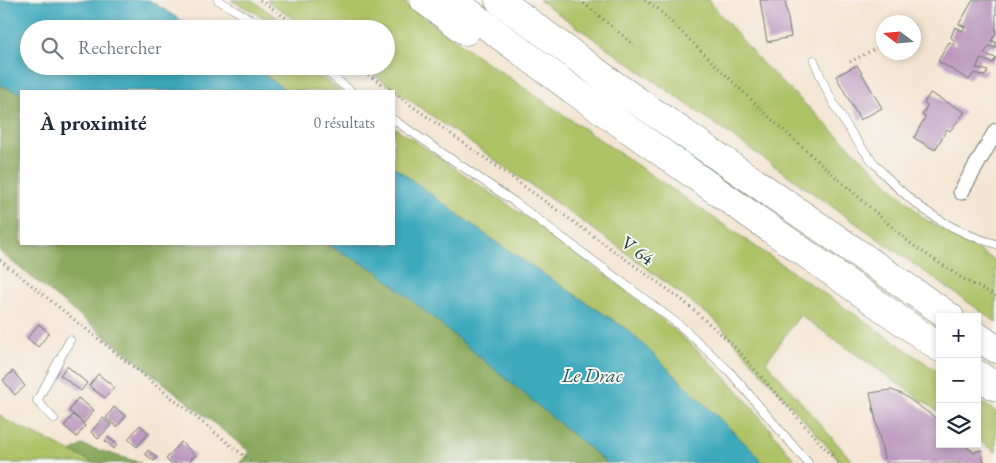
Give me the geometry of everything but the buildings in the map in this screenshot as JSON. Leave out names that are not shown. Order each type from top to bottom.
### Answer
[{"type":"highway","points":[[424,0],[541,85],[745,227],[777,235]]},
{"type":"highway","points":[[452,0],[573,90],[936,345]]},
{"type":"highway","points":[[499,0],[610,82],[944,313]]},
{"type":"highway","points":[[981,339],[996,349]]},
{"type":"highway","points":[[981,377],[996,387]]},
{"type":"street","points":[[961,192],[996,131]]},
{"type":"lane","points":[[218,0],[252,20]]},
{"type":"lane","points":[[814,60],[835,108],[854,138],[879,169],[916,204],[942,223],[969,236],[996,244]]},
{"type":"lane","points":[[331,75],[350,90]]},
{"type":"lane","points":[[395,121],[516,203],[682,328],[730,371],[808,463]]},
{"type":"lane","points":[[54,420],[37,401],[70,340]]},
{"type":"path","points":[[260,0],[289,20]]},
{"type":"path","points":[[580,0],[634,46]]},
{"type":"path","points":[[645,0],[658,9],[778,126],[911,244],[963,279],[996,296]]},
{"type":"path","points":[[850,62],[876,48]]},
{"type":"path","name":"V 64","points":[[369,75],[390,90]]},
{"type":"path","name":"V 64","points":[[395,93],[682,299],[730,342],[838,463]]},
{"type":"path","points":[[0,260],[253,463]]},
{"type":"green space","points":[[231,0],[252,0],[280,20],[270,20]]},
{"type":"green space","points":[[267,0],[401,0],[472,52],[936,370],[936,410],[800,315],[766,362],[854,463],[842,463],[715,320],[613,243],[374,75],[395,75],[395,20],[295,20]]},
{"type":"green space","points":[[539,0],[708,0],[761,62],[925,219],[996,261],[996,322]]},
{"type":"green space","points":[[265,75],[317,75],[340,90],[286,90]]},
{"type":"green space","points":[[0,85],[20,93],[20,245],[328,245],[377,271],[607,463],[239,463],[250,452],[0,252]]},
{"type":"green space","points":[[395,128],[556,238],[672,328],[708,360],[731,384],[797,463],[761,463],[756,454],[628,330],[497,243],[395,168]]},
{"type":"green space","points":[[981,402],[996,412],[996,452],[981,442]]},
{"type":"green space","points":[[0,414],[7,421],[95,463],[0,463]]},
{"type":"green space","points":[[82,445],[141,463],[95,463],[71,452]]},
{"type":"water","points":[[0,0],[149,0],[181,20],[20,20],[20,75],[265,75],[286,90],[20,90],[20,93],[0,85]]},
{"type":"water","name":"Le Drac","points":[[395,168],[497,243],[628,330],[756,454],[761,463],[607,463],[377,271],[328,245],[395,245]]}]
